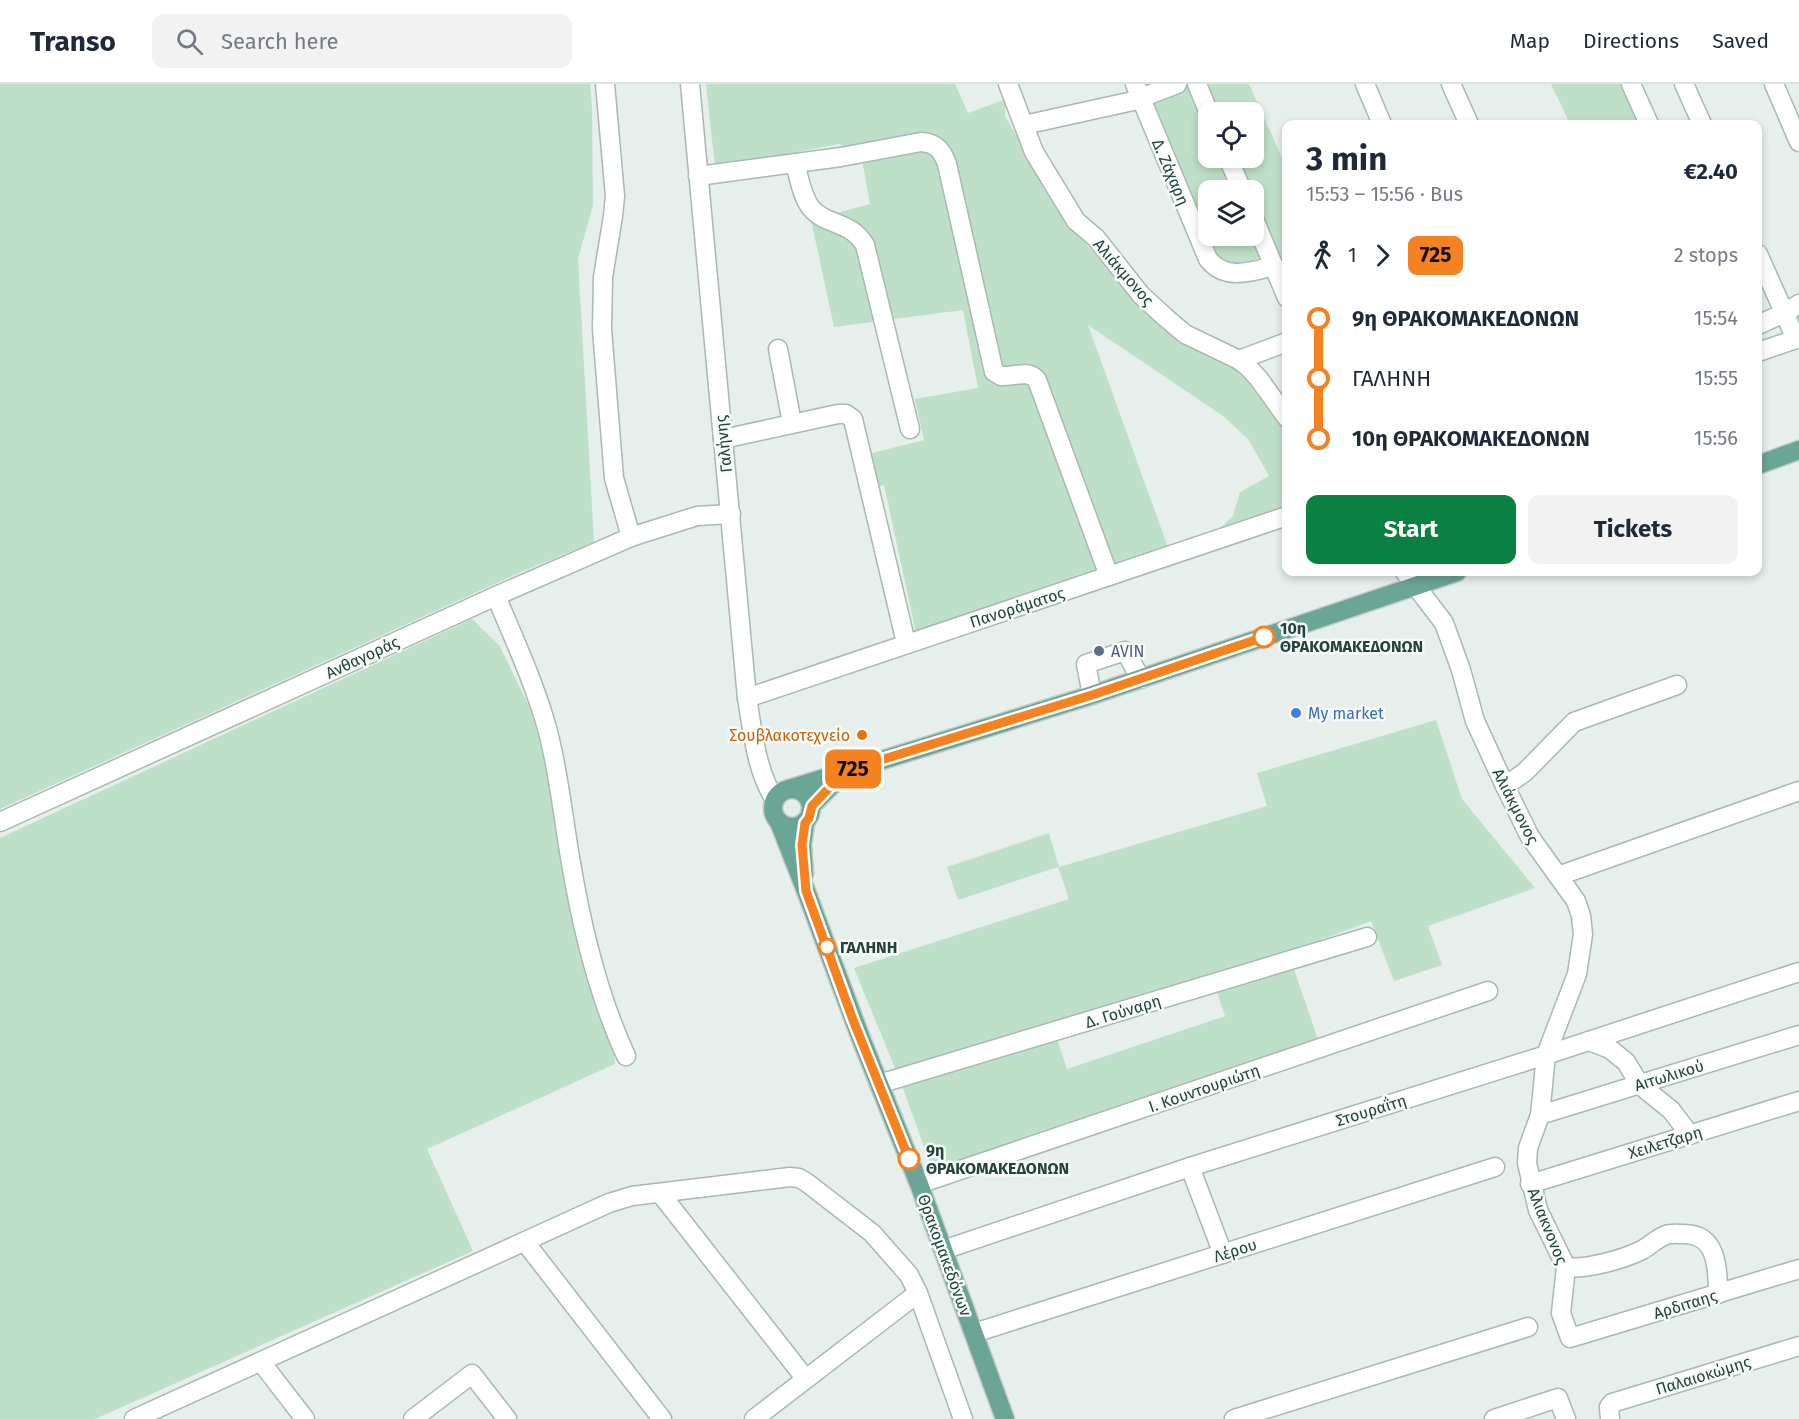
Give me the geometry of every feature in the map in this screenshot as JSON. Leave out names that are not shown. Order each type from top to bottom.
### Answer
[{"type":"main road","points":[[1762,464],[1799,450]]},
{"type":"main road","points":[[782,795],[845,771],[1141,679],[1410,579],[1430,576]]},
{"type":"main road","points":[[779,822],[795,828],[845,771]]},
{"type":"main road","points":[[782,795],[795,789],[806,795],[808,814]]},
{"type":"main road","name":"Θρακομακεδόνων","points":[[782,795],[773,813],[779,822],[919,1184],[1005,1419]]},
{"type":"main road","name":"Θρακομακεδόνων","points":[[806,891],[802,852],[808,814]]},
{"type":"street","points":[[605,84],[615,196],[614,216],[603,277],[602,329],[614,478],[631,537]]},
{"type":"street","name":"Γαλήνης","points":[[690,84],[747,698],[760,770],[766,785],[782,795]]},
{"type":"street","name":"Αλιάκμονος","points":[[1008,84],[1034,152],[1076,221],[1095,238],[1141,295],[1185,334],[1239,360],[1259,379],[1282,411]]},
{"type":"street","points":[[1024,125],[1138,91],[1177,84]]},
{"type":"street","points":[[1197,84],[1204,102]]},
{"type":"street","points":[[1365,84],[1380,120]]},
{"type":"street","points":[[1451,84],[1468,120]]},
{"type":"street","points":[[1631,84],[1647,120]]},
{"type":"street","points":[[1684,84],[1700,120]]},
{"type":"street","points":[[1774,84],[1799,142]]},
{"type":"street","name":"Δ. Ζάχαρη","points":[[1138,91],[1208,259],[1214,266],[1241,275],[1274,266]]},
{"type":"street","points":[[698,176],[795,164],[921,142],[932,143],[939,148],[947,164],[994,372],[1001,376],[1026,373],[1033,375],[1037,380],[1109,576]]},
{"type":"street","points":[[795,164],[804,195],[811,208],[818,214],[854,231],[866,245],[910,429]]},
{"type":"street","points":[[1264,242],[1282,286]]},
{"type":"street","points":[[1762,261],[1791,309],[1797,338],[1762,351]]},
{"type":"street","points":[[1762,323],[1791,309]]},
{"type":"street","points":[[1239,360],[1282,344]]},
{"type":"street","points":[[778,349],[792,423]]},
{"type":"street","points":[[723,440],[838,414],[846,414],[853,419],[906,643]]},
{"type":"street","name":"Ανθαγοράς","points":[[0,822],[631,537],[697,516],[730,514]]},
{"type":"street","name":"Πανοράματος","points":[[747,698],[1282,518]]},
{"type":"street","name":"Αλιάκμονος","points":[[1410,579],[1444,623],[1461,670],[1475,721],[1505,786],[1530,837],[1576,901],[1581,916],[1583,934],[1577,974],[1546,1055],[1539,1115]]},
{"type":"street","points":[[496,596],[525,666],[547,728],[586,937],[608,1013],[626,1056]]},
{"type":"street","points":[[1092,695],[1086,664],[1125,651],[1141,679]]},
{"type":"street","points":[[1505,786],[1525,772],[1574,722],[1677,684]]},
{"type":"street","points":[[1771,801],[1799,777]]},
{"type":"street","points":[[1558,876],[1799,791]]},
{"type":"street","name":"Δ. Γούναρη","points":[[879,1084],[1367,937]]},
{"type":"street","name":"Στουραΐτη","points":[[943,1250],[1190,1167],[1546,1055],[1799,972]]},
{"type":"street","name":"Ι. Κουντουριώτη","points":[[919,1184],[1488,991]]},
{"type":"street","name":"Αιτωλικού","points":[[1539,1115],[1799,1035]]},
{"type":"street","points":[[1589,1041],[1610,1049],[1626,1062],[1640,1084],[1671,1110],[1690,1134]]},
{"type":"street","name":"Χειλετζαρη","points":[[1530,1184],[1799,1101]]},
{"type":"street","name":"Αλιακνονος","points":[[1539,1115],[1528,1148],[1527,1163],[1530,1184],[1538,1210],[1566,1267],[1561,1313],[1570,1338]]},
{"type":"street","points":[[1190,1167],[1222,1254]]},
{"type":"street","name":"Λέρου","points":[[974,1333],[1495,1167]]},
{"type":"street","points":[[134,1419],[621,1199],[790,1177],[799,1178],[872,1233],[903,1267],[918,1293],[963,1419]]},
{"type":"street","points":[[660,1193],[805,1378]]},
{"type":"street","points":[[1566,1267],[1587,1266],[1636,1252],[1666,1235],[1693,1234],[1704,1239],[1713,1253],[1717,1265],[1718,1293]]},
{"type":"street","points":[[525,1242],[662,1419]]},
{"type":"street","name":"Αρδιταης","points":[[1570,1338],[1799,1269]]},
{"type":"street","points":[[754,1419],[918,1293]]},
{"type":"street","points":[[1234,1419],[1528,1327]]},
{"type":"street","name":"Παλαιοκώμης","points":[[1609,1413],[1617,1402],[1799,1346]]},
{"type":"street","points":[[261,1362],[304,1419]]},
{"type":"street","points":[[413,1419],[472,1374],[507,1419]]},
{"type":"street","points":[[1494,1419],[1558,1398],[1566,1419]]},
{"type":"green space","points":[[0,84],[590,84],[593,205],[578,259],[594,542],[521,572],[0,809]]},
{"type":"green space","points":[[706,84],[955,84],[968,113],[1006,99],[1005,116],[1067,221],[1140,307],[1173,333],[1237,368],[1252,382],[1282,424],[1282,515],[1206,541],[1233,516],[1240,492],[1269,476],[1248,439],[1223,416],[1088,325],[1170,553],[916,633],[884,485],[868,490],[860,456],[924,440],[915,399],[978,388],[963,310],[834,327],[811,220],[870,204],[862,160],[839,144],[715,168]]},
{"type":"green space","points":[[1190,84],[1249,84],[1257,102],[1198,102],[1198,168],[1264,168],[1264,118],[1282,158],[1282,266],[1277,252],[1211,277],[1198,246],[1264,246],[1264,180],[1198,180],[1198,245],[1141,104]]},
{"type":"green space","points":[[1551,84],[1622,84],[1639,120],[1568,120]]},
{"type":"green space","points":[[472,619],[499,645],[530,708],[548,768],[576,936],[613,1048],[615,1064],[427,1149],[473,1251],[95,1419],[0,1419],[0,838]]},
{"type":"green space","points":[[1436,720],[1462,799],[1535,888],[1428,926],[1442,965],[1394,981],[1371,921],[1288,952],[1320,1045],[934,1174],[901,1083],[854,968],[1069,899],[1058,867],[958,900],[947,867],[1049,833],[1059,867],[1267,806],[1257,773]],"holes":[[[1213,980],[1225,1016],[1067,1069],[1055,1033]]]},
{"type":"bus line","name":"725","points":[[909,1159],[853,1020],[806,891],[802,845],[805,823],[812,806],[845,771],[1092,695],[1264,637]]},
{"type":"place","name":"10η ΘΡΑΚΟΜΑΚΕΔΟΝΩΝ","points":[[1264,637]]},
{"type":"place","name":"AVIN","points":[[1099,651]]},
{"type":"place","name":"My market","points":[[1296,713]]},
{"type":"place","name":"Σουβλακοτεχνείο","points":[[862,735]]},
{"type":"place","name":"ΓΑΛΗΝΗ","points":[[827,947]]},
{"type":"place","name":"9η ΘΡΑΚΟΜΑΚΕΔΟΝΩΝ","points":[[909,1159]]}]
